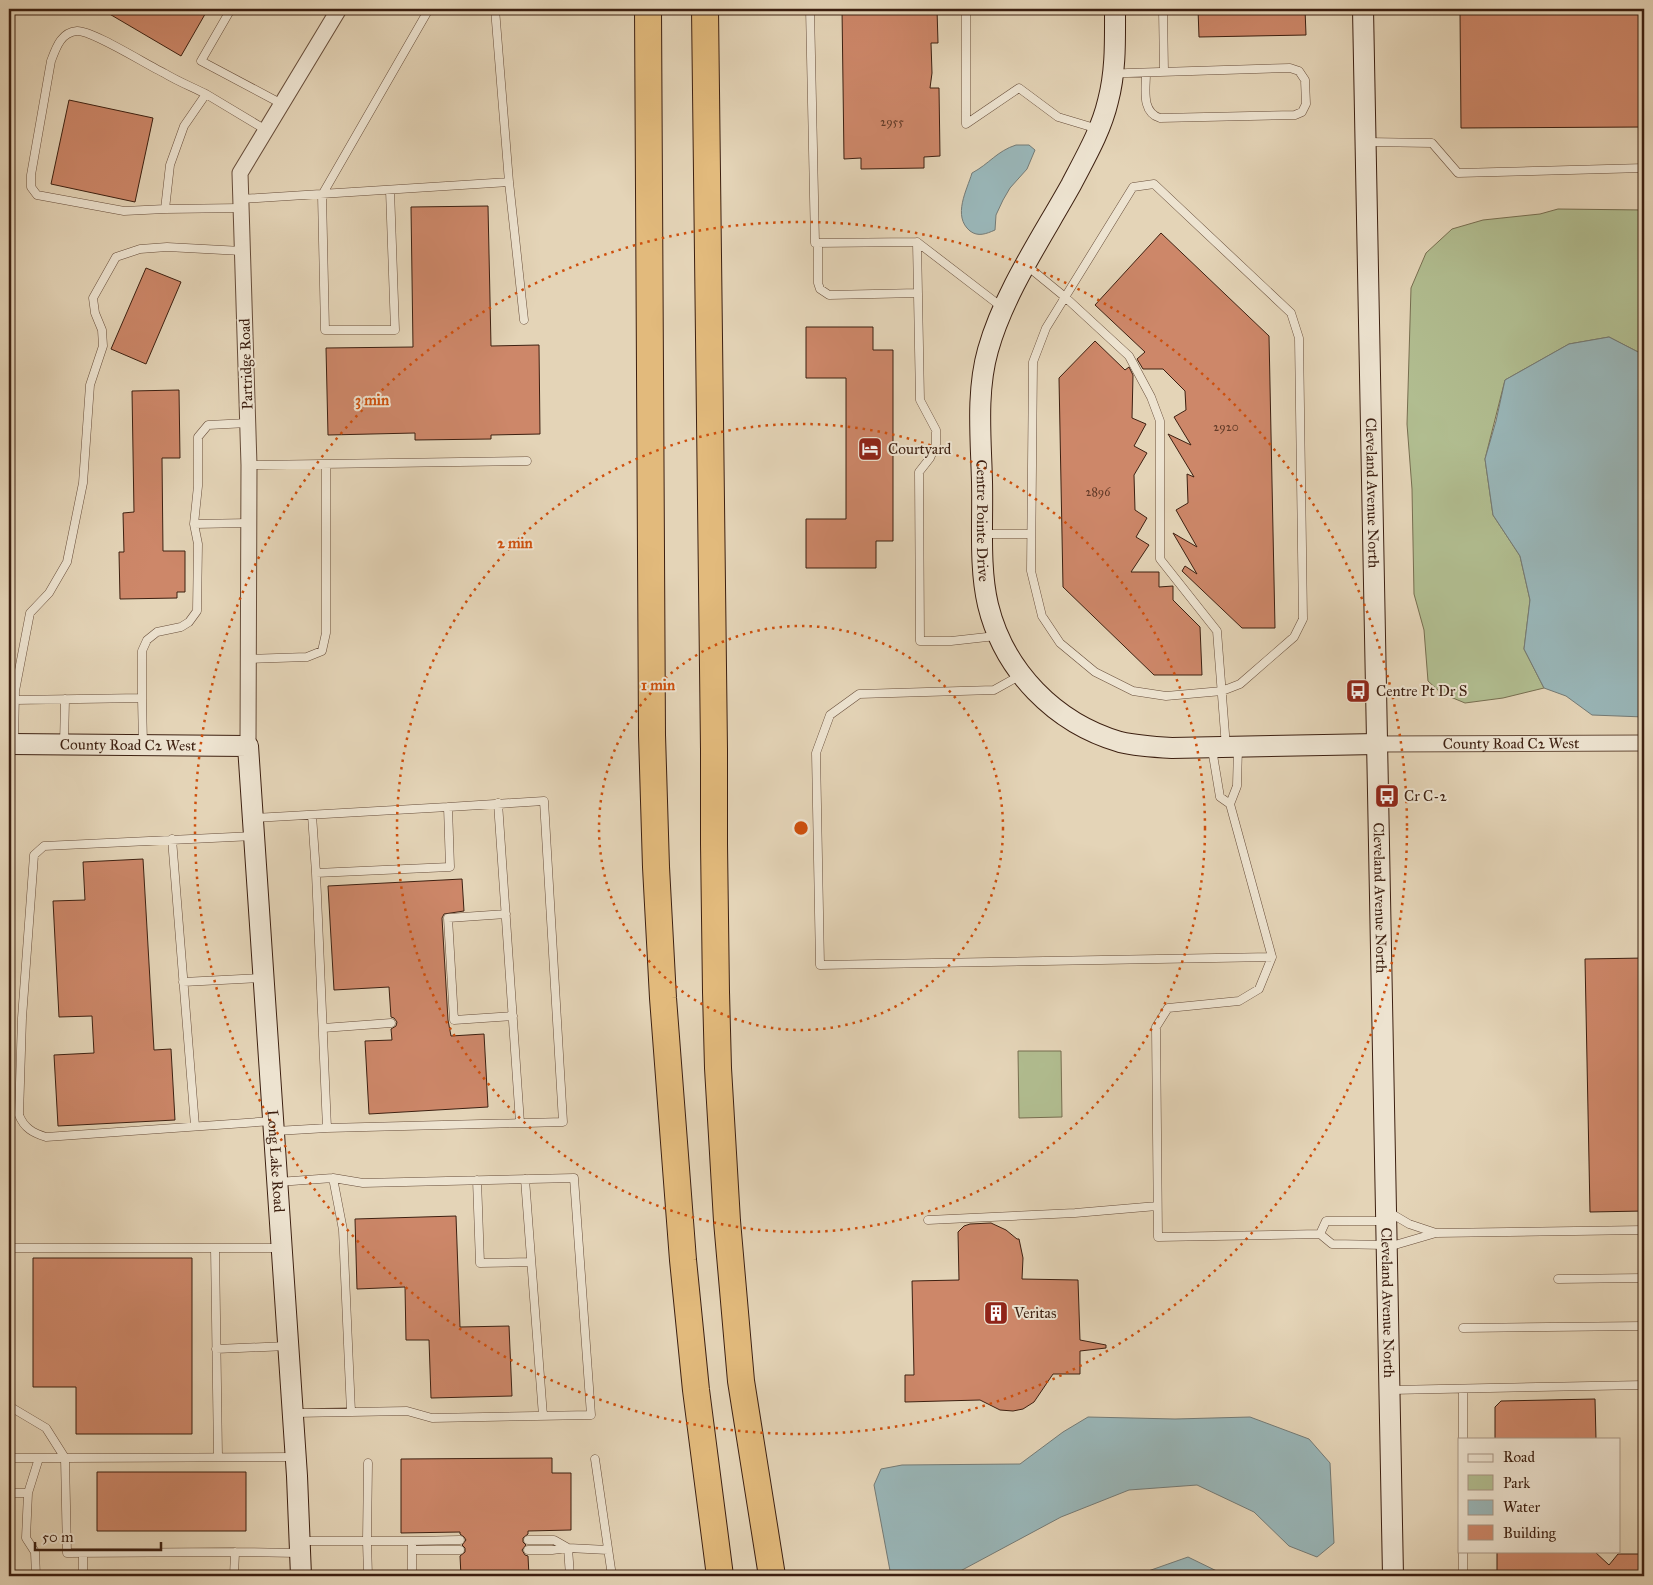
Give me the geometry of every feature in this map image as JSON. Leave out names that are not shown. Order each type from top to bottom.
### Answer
[{"type":"highway","points":[[648,9],[652,726],[656,876],[670,1101],[683,1260],[696,1390],[720,1576]]},
{"type":"highway","points":[[705,9],[718,1068],[727,1222],[741,1381],[772,1571]]},
{"type":"street","name":"Partridge Road","points":[[248,746],[249,465],[240,173],[339,9]]},
{"type":"street","name":"Centre Pointe Drive","points":[[1115,9],[1113,74],[1108,101],[1099,129],[1087,156],[1003,308],[996,323],[987,353],[982,384],[981,411],[984,577],[988,605],[998,636],[1021,675],[1047,703],[1071,720],[1096,734],[1121,742],[1146,747],[1377,744]]},
{"type":"street","name":"Cleveland Avenue North","points":[[1363,9],[1393,1576]]},
{"type":"street","name":"County Road C2 West","points":[[11,744],[248,746]]},
{"type":"street","name":"County Road C2 West","points":[[1377,744],[1644,744]]},
{"type":"street","name":"Long Lake Road","points":[[248,746],[293,1413],[301,1576]]},
{"type":"lane","points":[[231,9],[201,61],[282,104]]},
{"type":"lane","points":[[390,190],[395,330],[325,330],[322,195],[429,9]]},
{"type":"lane","points":[[494,9],[509,182],[524,320]]},
{"type":"lane","points":[[810,9],[815,243],[917,242],[1003,308]]},
{"type":"lane","points":[[966,9],[966,124],[1019,88],[1058,116],[1099,129]]},
{"type":"lane","points":[[1163,9],[1164,72]]},
{"type":"lane","points":[[266,130],[206,94],[95,36],[78,31],[67,34],[57,44],[51,61],[31,175],[32,188],[37,195],[124,211],[509,182]]},
{"type":"lane","points":[[1113,74],[1146,72],[1294,69],[1303,75],[1305,80],[1306,104],[1302,112],[1295,115],[1160,118],[1151,114],[1146,106],[1146,72]]},
{"type":"lane","points":[[165,208],[170,165],[184,126],[206,94]]},
{"type":"lane","points":[[1365,142],[1432,144],[1458,173],[1644,168]]},
{"type":"lane","points":[[1154,184],[1291,313],[1299,338],[1302,619],[1294,637],[1288,643],[1240,684],[1222,692],[1166,696],[1133,691],[1096,672],[1060,643],[1042,616],[1031,571],[1031,534],[1033,362],[1046,328],[1133,187],[1154,184]]},
{"type":"lane","points":[[917,242],[920,400],[936,430],[936,444],[930,458],[920,472],[920,641],[952,641],[998,636]]},
{"type":"lane","points":[[818,243],[818,282],[820,289],[829,295],[918,293]]},
{"type":"lane","points":[[11,744],[15,692],[30,614],[49,593],[67,562],[83,483],[90,385],[103,346],[102,330],[95,313],[93,298],[116,257],[140,249],[167,247],[242,251]]},
{"type":"lane","points":[[1026,265],[1065,297],[1129,356],[1151,397],[1160,421],[1160,559],[1217,631],[1225,747],[1220,797],[1230,804]]},
{"type":"lane","points":[[143,745],[142,651],[147,640],[157,632],[181,627],[189,622],[197,611],[198,544],[194,524],[198,486],[198,437],[208,425],[248,423]]},
{"type":"lane","points":[[249,465],[527,462]]},
{"type":"lane","points":[[248,660],[307,657],[322,650],[326,633],[326,465]]},
{"type":"lane","points":[[194,524],[249,524]]},
{"type":"lane","points":[[983,534],[1031,534]]},
{"type":"lane","points":[[1021,675],[994,690],[859,694],[830,715],[816,753],[820,965],[1272,957]]},
{"type":"lane","points":[[15,700],[142,698]]},
{"type":"lane","points":[[64,745],[65,699]]},
{"type":"lane","points":[[1225,747],[1237,786],[1230,804],[1272,957],[1259,989],[1240,1001],[1168,1008],[1156,1027],[1158,1237],[1320,1234],[1332,1244],[1386,1246],[1436,1233],[1644,1230]]},
{"type":"lane","points":[[544,800],[564,1122],[327,1128],[195,1126],[46,1137],[34,1134],[23,1124],[19,1115],[22,1018],[34,855],[44,846],[172,839],[253,827],[312,815],[544,800]]},
{"type":"lane","points":[[498,803],[520,1123]]},
{"type":"lane","points":[[316,873],[450,867],[448,807]]},
{"type":"lane","points":[[312,815],[327,1128]]},
{"type":"lane","points":[[172,839],[195,1126]]},
{"type":"lane","points":[[506,914],[448,918],[451,1020],[513,1016]]},
{"type":"lane","points":[[183,982],[263,978]]},
{"type":"lane","points":[[323,1028],[391,1023]]},
{"type":"lane","points":[[333,1178],[343,1230],[351,1412]]},
{"type":"lane","points":[[277,1182],[333,1178],[363,1182],[574,1178],[590,1415],[432,1418],[407,1411],[293,1413]]},
{"type":"lane","points":[[524,1179],[543,1416]]},
{"type":"lane","points":[[477,1180],[480,1263],[531,1262]]},
{"type":"lane","points":[[928,1220],[1075,1213],[1157,1206]]},
{"type":"lane","points":[[1320,1234],[1326,1221],[1386,1216],[1436,1233]]},
{"type":"lane","points":[[9,1260],[9,1248],[282,1248]]},
{"type":"lane","points":[[215,1248],[218,1456]]},
{"type":"lane","points":[[1558,1279],[1644,1278]]},
{"type":"lane","points":[[1463,1328],[1644,1326]]},
{"type":"lane","points":[[216,1349],[288,1346]]},
{"type":"lane","points":[[1389,1390],[1644,1385]]},
{"type":"lane","points":[[1463,1389],[1463,1438]]},
{"type":"lane","points":[[9,1406],[46,1428],[65,1458],[67,1553],[235,1552],[367,1541],[460,1550]]},
{"type":"lane","points":[[9,1458],[295,1456]]},
{"type":"lane","points":[[36,1576],[36,1552],[26,1538],[28,1493],[39,1458]]},
{"type":"lane","points":[[595,1459],[612,1576]]},
{"type":"lane","points":[[368,1463],[368,1576]]},
{"type":"lane","points":[[9,1493],[28,1493]]},
{"type":"lane","points":[[412,1546],[460,1540]]},
{"type":"lane","points":[[528,1540],[554,1540],[568,1548]]},
{"type":"lane","points":[[412,1546],[412,1576]]},
{"type":"lane","points":[[528,1550],[568,1548],[608,1550]]},
{"type":"lane","points":[[568,1548],[570,1576]]},
{"type":"lane","points":[[234,1576],[235,1552]]},
{"type":"lane","points":[[1463,1552],[1463,1576]]},
{"type":"lane","points":[[83,1553],[83,1576]]},
{"type":"green space","points":[[1558,209],[1644,210],[1644,357],[1609,337],[1569,344],[1505,380],[1485,459],[1493,515],[1520,556],[1530,600],[1524,649],[1544,688],[1503,698],[1465,703],[1441,693],[1428,681],[1424,630],[1414,594],[1412,489],[1407,424],[1411,288],[1426,253],[1452,229],[1483,220],[1540,214]]},
{"type":"green space","points":[[1018,1051],[1061,1051],[1062,1117],[1019,1118]]},
{"type":"water","points":[[1016,145],[1029,145],[1035,150],[1027,169],[1010,188],[1003,200],[996,215],[995,230],[982,234],[973,233],[965,225],[961,211],[964,195],[972,173]]},
{"type":"water","points":[[1609,337],[1644,357],[1644,717],[1592,715],[1566,696],[1544,688],[1524,649],[1530,600],[1520,556],[1493,515],[1485,459],[1505,380],[1569,344]]},
{"type":"water","points":[[1088,1417],[1175,1419],[1250,1417],[1309,1439],[1330,1463],[1334,1543],[1317,1557],[1289,1546],[1254,1512],[1197,1485],[1129,1490],[1061,1517],[951,1576],[891,1576],[874,1485],[881,1469],[902,1465],[1020,1464],[1063,1432]]},
{"type":"water","points":[[1188,1557],[1227,1576],[1134,1576]]},
{"type":"building","points":[[101,9],[208,9],[181,56]]},
{"type":"building","points":[[842,9],[937,9],[938,43],[931,43],[932,73],[930,88],[939,88],[940,156],[924,157],[924,168],[861,169],[861,158],[844,159]]},
{"type":"building","points":[[1198,9],[1305,9],[1306,35],[1199,37]]},
{"type":"building","points":[[1644,11],[1644,127],[1461,128],[1460,12]]},
{"type":"building","points":[[69,100],[153,118],[135,202],[51,184]]},
{"type":"building","points":[[488,206],[491,346],[539,345],[540,434],[491,435],[491,439],[415,440],[415,433],[328,435],[326,348],[413,347],[411,207]]},
{"type":"building","points":[[1161,233],[1269,336],[1275,628],[1242,628],[1182,571],[1185,566],[1197,574],[1173,533],[1197,547],[1176,510],[1188,503],[1187,474],[1194,477],[1168,434],[1191,445],[1174,417],[1186,410],[1185,391],[1163,369],[1143,369],[1137,359],[1145,352],[1095,305]]},
{"type":"building","points":[[146,268],[181,282],[146,364],[111,349]]},
{"type":"building","name":"Courtyard","points":[[806,327],[873,327],[873,350],[893,350],[893,541],[876,541],[876,568],[806,568],[806,519],[846,519],[846,378],[806,378]]},
{"type":"building","points":[[1095,341],[1125,370],[1129,367],[1133,375],[1132,418],[1146,424],[1134,446],[1147,453],[1134,475],[1135,510],[1147,518],[1136,537],[1149,545],[1131,572],[1159,572],[1159,587],[1173,586],[1173,600],[1200,627],[1202,675],[1154,675],[1063,587],[1059,378]]},
{"type":"building","points":[[179,390],[180,458],[162,458],[163,551],[185,551],[185,592],[177,592],[177,598],[120,599],[119,552],[124,552],[123,513],[134,512],[132,391]]},
{"type":"building","points":[[143,859],[154,1050],[171,1049],[175,1120],[58,1126],[54,1055],[94,1053],[92,1016],[59,1017],[53,901],[85,900],[83,862]]},
{"type":"building","points":[[462,879],[464,911],[444,914],[442,918],[448,1020],[451,1036],[484,1034],[488,1107],[369,1114],[365,1041],[392,1040],[391,1029],[396,1026],[397,1022],[391,1017],[389,987],[334,990],[328,886]]},
{"type":"building","points":[[1644,958],[1644,1211],[1590,1212],[1585,959]]},
{"type":"building","points":[[456,1216],[460,1327],[509,1326],[512,1396],[431,1398],[429,1340],[406,1340],[405,1287],[357,1289],[355,1219]]},
{"type":"building","name":"Veritas","points":[[991,1223],[1019,1239],[1023,1258],[1022,1279],[1078,1280],[1080,1340],[1106,1345],[1106,1348],[1080,1351],[1080,1374],[1053,1374],[1034,1402],[1023,1409],[1013,1411],[1000,1410],[980,1400],[905,1402],[905,1375],[914,1375],[912,1281],[959,1280],[958,1232],[964,1226],[970,1224]]},
{"type":"building","points":[[33,1258],[192,1258],[192,1434],[76,1434],[76,1387],[33,1387]]},
{"type":"building","points":[[1595,1399],[1596,1438],[1495,1438],[1495,1407],[1501,1401]]},
{"type":"building","points":[[552,1458],[552,1473],[571,1473],[571,1530],[528,1531],[528,1534],[523,1538],[523,1542],[526,1545],[522,1550],[528,1556],[529,1576],[461,1576],[460,1556],[465,1552],[465,1548],[462,1545],[466,1540],[460,1532],[401,1533],[401,1459]]},
{"type":"building","points":[[97,1472],[246,1472],[246,1531],[97,1531]]},
{"type":"building","points":[[1497,1552],[1595,1552],[1609,1565],[1618,1554],[1644,1554],[1644,1576],[1497,1576]]},
{"type":"place","name":"Courtyard","points":[[870,449]]},
{"type":"place","name":"Centre Pt Dr S","points":[[1358,691]]},
{"type":"place","name":"Cr C-2","points":[[1387,796]]},
{"type":"place","name":"Veritas","points":[[996,1313]]}]
